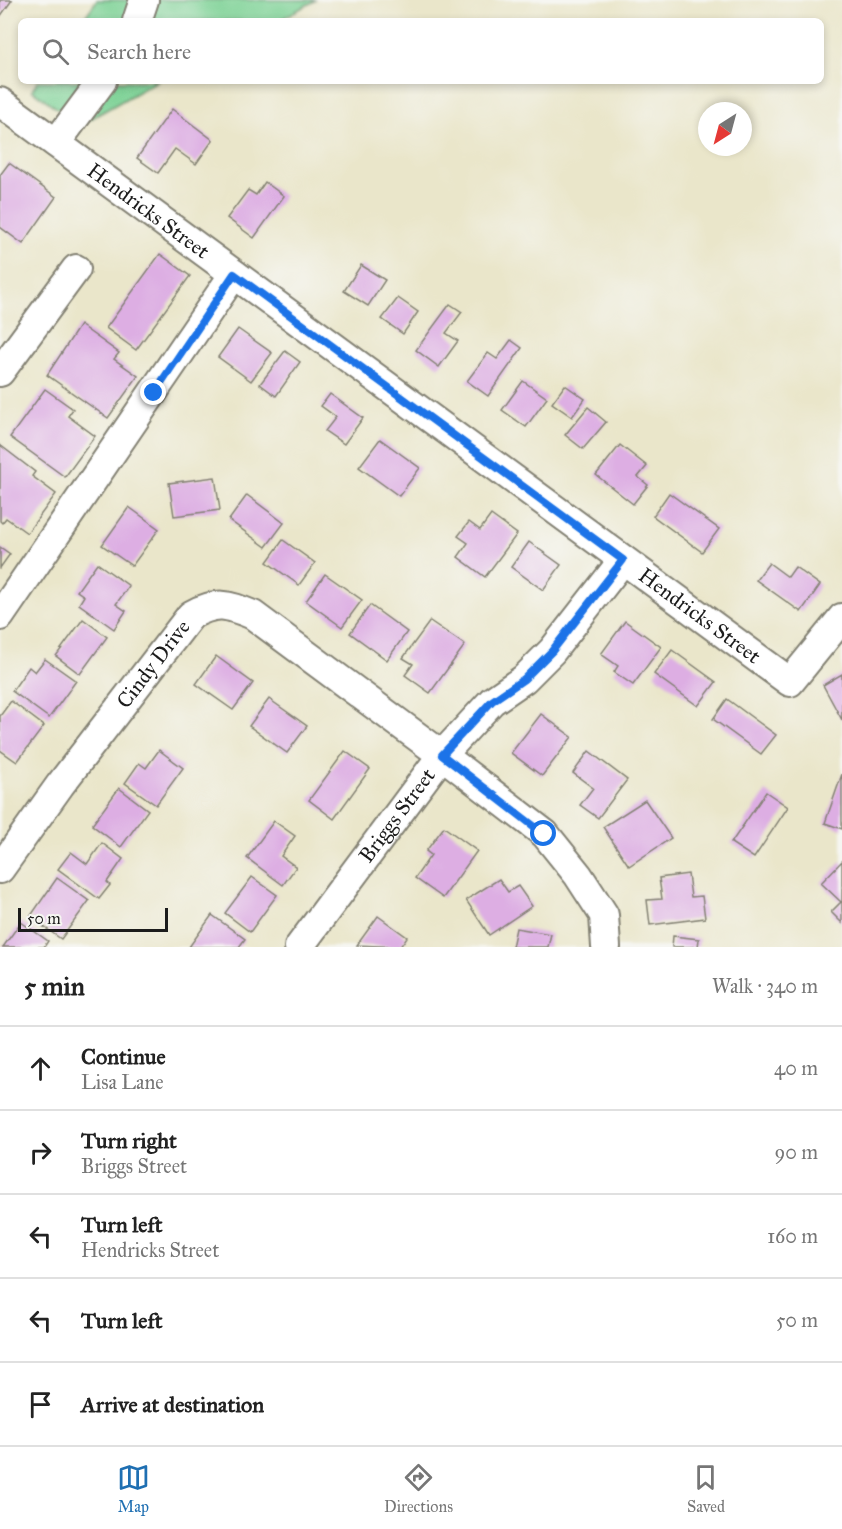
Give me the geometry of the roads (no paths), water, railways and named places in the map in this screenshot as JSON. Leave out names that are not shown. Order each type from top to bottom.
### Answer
[{"type":"street","points":[[138,18],[144,0]]},
{"type":"street","points":[[56,143],[100,84]]},
{"type":"street","name":"Hendricks Street","points":[[2,108],[56,143],[790,682],[842,618]]},
{"type":"street","points":[[0,372],[76,268]]},
{"type":"street","points":[[0,616],[234,274]]},
{"type":"street","name":"Briggs Street","points":[[299,947],[442,755],[492,701],[524,679],[552,651],[623,560]]},
{"type":"street","name":"Cindy Drive","points":[[0,869],[60,785],[190,615],[208,606],[226,604],[253,615],[544,834],[578,875],[604,915],[606,947]]}]
